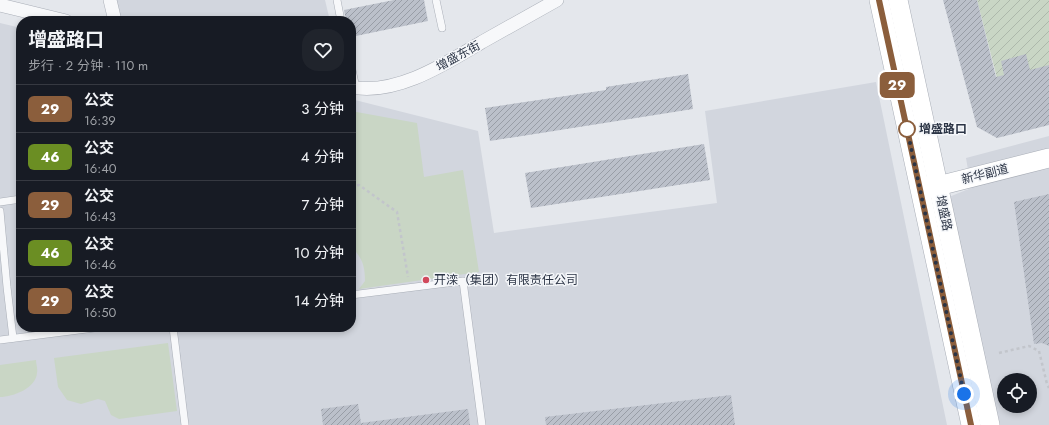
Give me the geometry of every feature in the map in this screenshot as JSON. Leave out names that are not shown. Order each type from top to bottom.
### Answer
[{"type":"main road","name":"增盛路","points":[[879,0],[971,425]]},
{"type":"main road","name":"增盛路","points":[[898,0],[990,425]]},
{"type":"main road","name":"新华副道","points":[[920,191],[1049,158]]},
{"type":"street","points":[[110,0],[114,16]]},
{"type":"street","name":"增盛东街","points":[[356,88],[376,88],[404,82],[435,70],[538,5],[557,0]]},
{"type":"street","points":[[0,5],[45,16]]},
{"type":"lane","points":[[337,0],[340,16]]},
{"type":"lane","points":[[436,0],[442,28]]},
{"type":"lane","points":[[0,202],[16,200]]},
{"type":"lane","points":[[0,211],[13,338]]},
{"type":"lane","points":[[356,294],[463,281],[482,425]]},
{"type":"lane","points":[[0,340],[62,332]]},
{"type":"lane","points":[[174,332],[185,425]]},
{"type":"path","points":[[356,185],[359,185],[397,212],[409,283]]},
{"type":"path","points":[[999,353],[1029,346],[1038,351],[1049,388]]},
{"type":"shaded area","points":[[116,0],[325,0],[329,16],[119,16]]},
{"type":"shaded area","points":[[0,23],[16,27],[16,332],[356,332],[356,100],[478,131],[494,233],[717,203],[705,111],[876,82],[947,425],[0,425]]},
{"type":"shaded area","points":[[1049,136],[1049,425],[1000,425],[997,413],[1037,413],[1037,373],[997,373],[997,413],[976,327],[949,197],[971,188],[966,158]]},
{"type":"green space","points":[[977,0],[1049,0],[1049,82],[1001,94]]},
{"type":"green space","points":[[356,112],[417,123],[424,177],[463,170],[479,272],[359,289],[365,281],[365,275],[362,262],[356,252]]},
{"type":"green space","points":[[168,343],[177,411],[119,419],[111,415],[105,401],[98,399],[81,404],[67,400],[58,387],[54,358]]},
{"type":"green space","points":[[36,360],[37,371],[36,378],[33,383],[23,391],[5,397],[0,397],[0,365]]},
{"type":"building","points":[[394,0],[424,0],[428,21],[356,36],[356,16],[345,16],[344,10]]},
{"type":"building","points":[[943,0],[977,0],[996,77],[1004,75],[1001,61],[1026,54],[1030,70],[1049,65],[1049,125],[997,138],[977,127]]},
{"type":"building","points":[[688,74],[693,109],[490,141],[485,108],[606,90],[606,87]]},
{"type":"building","points":[[704,144],[710,180],[531,208],[525,173]]},
{"type":"building","points":[[1049,194],[1049,346],[1042,343],[1034,344],[1014,202]]},
{"type":"building","points":[[731,395],[735,425],[546,425],[545,417]]},
{"type":"building","points":[[358,404],[361,423],[468,409],[470,425],[323,425],[321,409]]},
{"type":"bus line","name":"29","points":[[879,0],[971,425]]},
{"type":"place","name":"增盛路口","points":[[907,129]]},
{"type":"place","name":"开滦（集团）有限责任公司","points":[[426,280]]},
{"type":"route","points":[[907,129],[964,394]]}]
